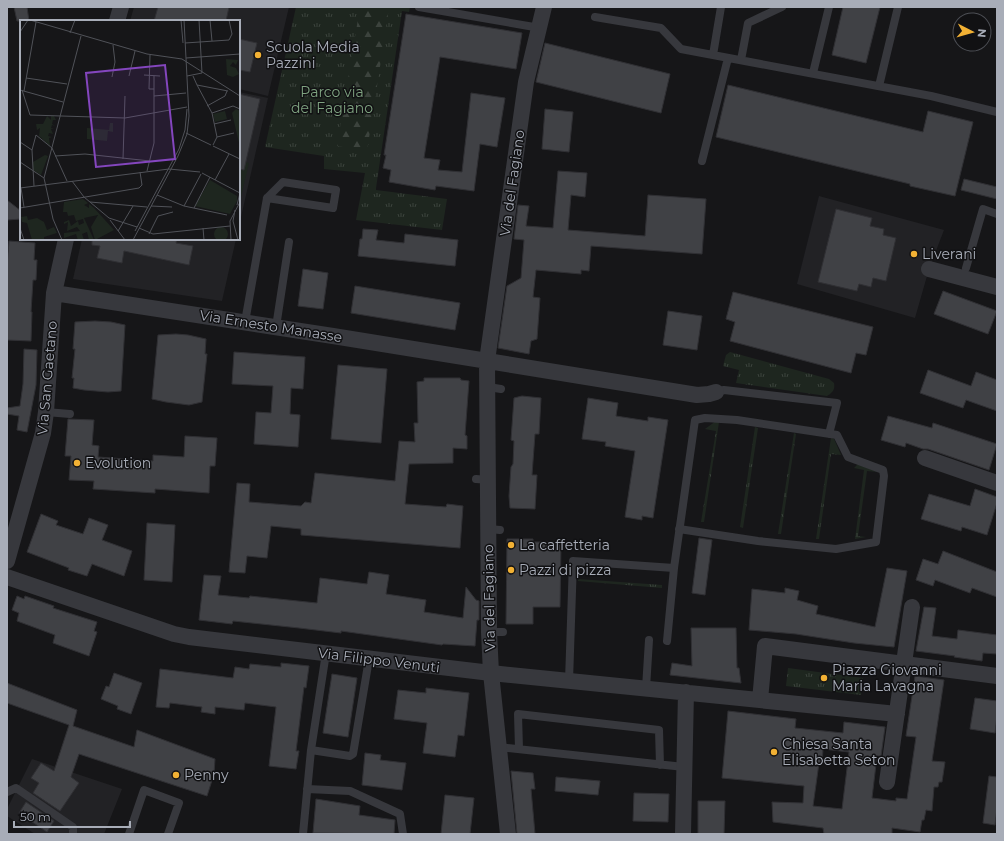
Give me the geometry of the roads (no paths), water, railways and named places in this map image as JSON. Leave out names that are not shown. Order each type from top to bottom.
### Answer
[{"type":"street","points":[[117,20],[121,7]]},
{"type":"street","name":"Via del Fagiano","points":[[508,834],[491,673],[496,632],[494,530],[492,513],[483,479],[495,388],[487,361],[522,82],[540,28],[544,7]]},
{"type":"street","name":"Via San Gaetano","points":[[7,561],[38,452],[46,412],[54,293],[66,240]]},
{"type":"street","points":[[930,270],[965,273],[997,288]]},
{"type":"street","name":"Via Ernesto Manasse","points":[[54,293],[487,361]]},
{"type":"street","points":[[487,361],[698,395],[716,392]]},
{"type":"street","points":[[925,458],[997,483]]},
{"type":"street","name":"Via Filippo Venuti","points":[[7,577],[174,634],[491,673],[760,700]]},
{"type":"street","points":[[887,782],[912,607]]},
{"type":"street","points":[[896,714],[760,700],[765,646],[997,676]]},
{"type":"street","points":[[683,834],[686,692]]},
{"type":"lane","points":[[419,7],[540,28]]},
{"type":"lane","points":[[714,55],[721,7]]},
{"type":"lane","points":[[741,60],[748,23],[782,7]]},
{"type":"lane","points":[[813,73],[828,7]]},
{"type":"lane","points":[[879,86],[898,7]]},
{"type":"lane","points":[[595,17],[661,28],[681,50],[813,73],[931,96],[997,112]]},
{"type":"lane","points":[[702,161],[728,58]]},
{"type":"lane","points":[[245,322],[267,198],[283,182],[336,190],[333,208],[267,198]]},
{"type":"lane","points":[[965,273],[983,209],[997,214]]},
{"type":"lane","points":[[276,327],[289,242]]},
{"type":"lane","points":[[716,392],[724,390],[837,403],[829,434]]},
{"type":"lane","points":[[46,412],[70,414]]},
{"type":"lane","points":[[667,640],[674,568],[679,529],[695,420],[705,418],[737,420],[837,435],[848,457],[883,470],[884,476],[876,542],[836,548],[758,540],[679,529]]},
{"type":"lane","points":[[569,681],[573,561],[674,568]]},
{"type":"lane","points":[[646,688],[649,640]]},
{"type":"lane","points":[[303,834],[311,750],[326,653]]},
{"type":"lane","points":[[311,750],[350,756],[353,754],[369,659]]},
{"type":"lane","points":[[519,749],[518,714],[659,730],[660,765]]},
{"type":"lane","points":[[498,747],[684,767]]},
{"type":"lane","points":[[7,792],[16,788],[73,827],[73,834]]},
{"type":"lane","points":[[307,789],[350,791],[400,814],[403,834]]},
{"type":"lane","points":[[129,834],[144,790],[179,803],[168,834]]},
{"type":"place","name":"Scuola Media Pazzini","points":[[258,55]]},
{"type":"place","name":"Liverani","points":[[914,254]]},
{"type":"place","name":"Evolution","points":[[77,463]]},
{"type":"place","name":"La caffetteria","points":[[511,545]]},
{"type":"place","name":"Pazzi di pizza","points":[[511,570]]},
{"type":"place","name":"Piazza Giovanni Maria Lavagna","points":[[824,678]]},
{"type":"place","name":"Chiesa Santa Elisabetta Seton","points":[[774,752]]},
{"type":"place","name":"Penny","points":[[176,775]]},
{"type":"park label","name":"Parco via del Fagiano","points":[[332,100]]}]
